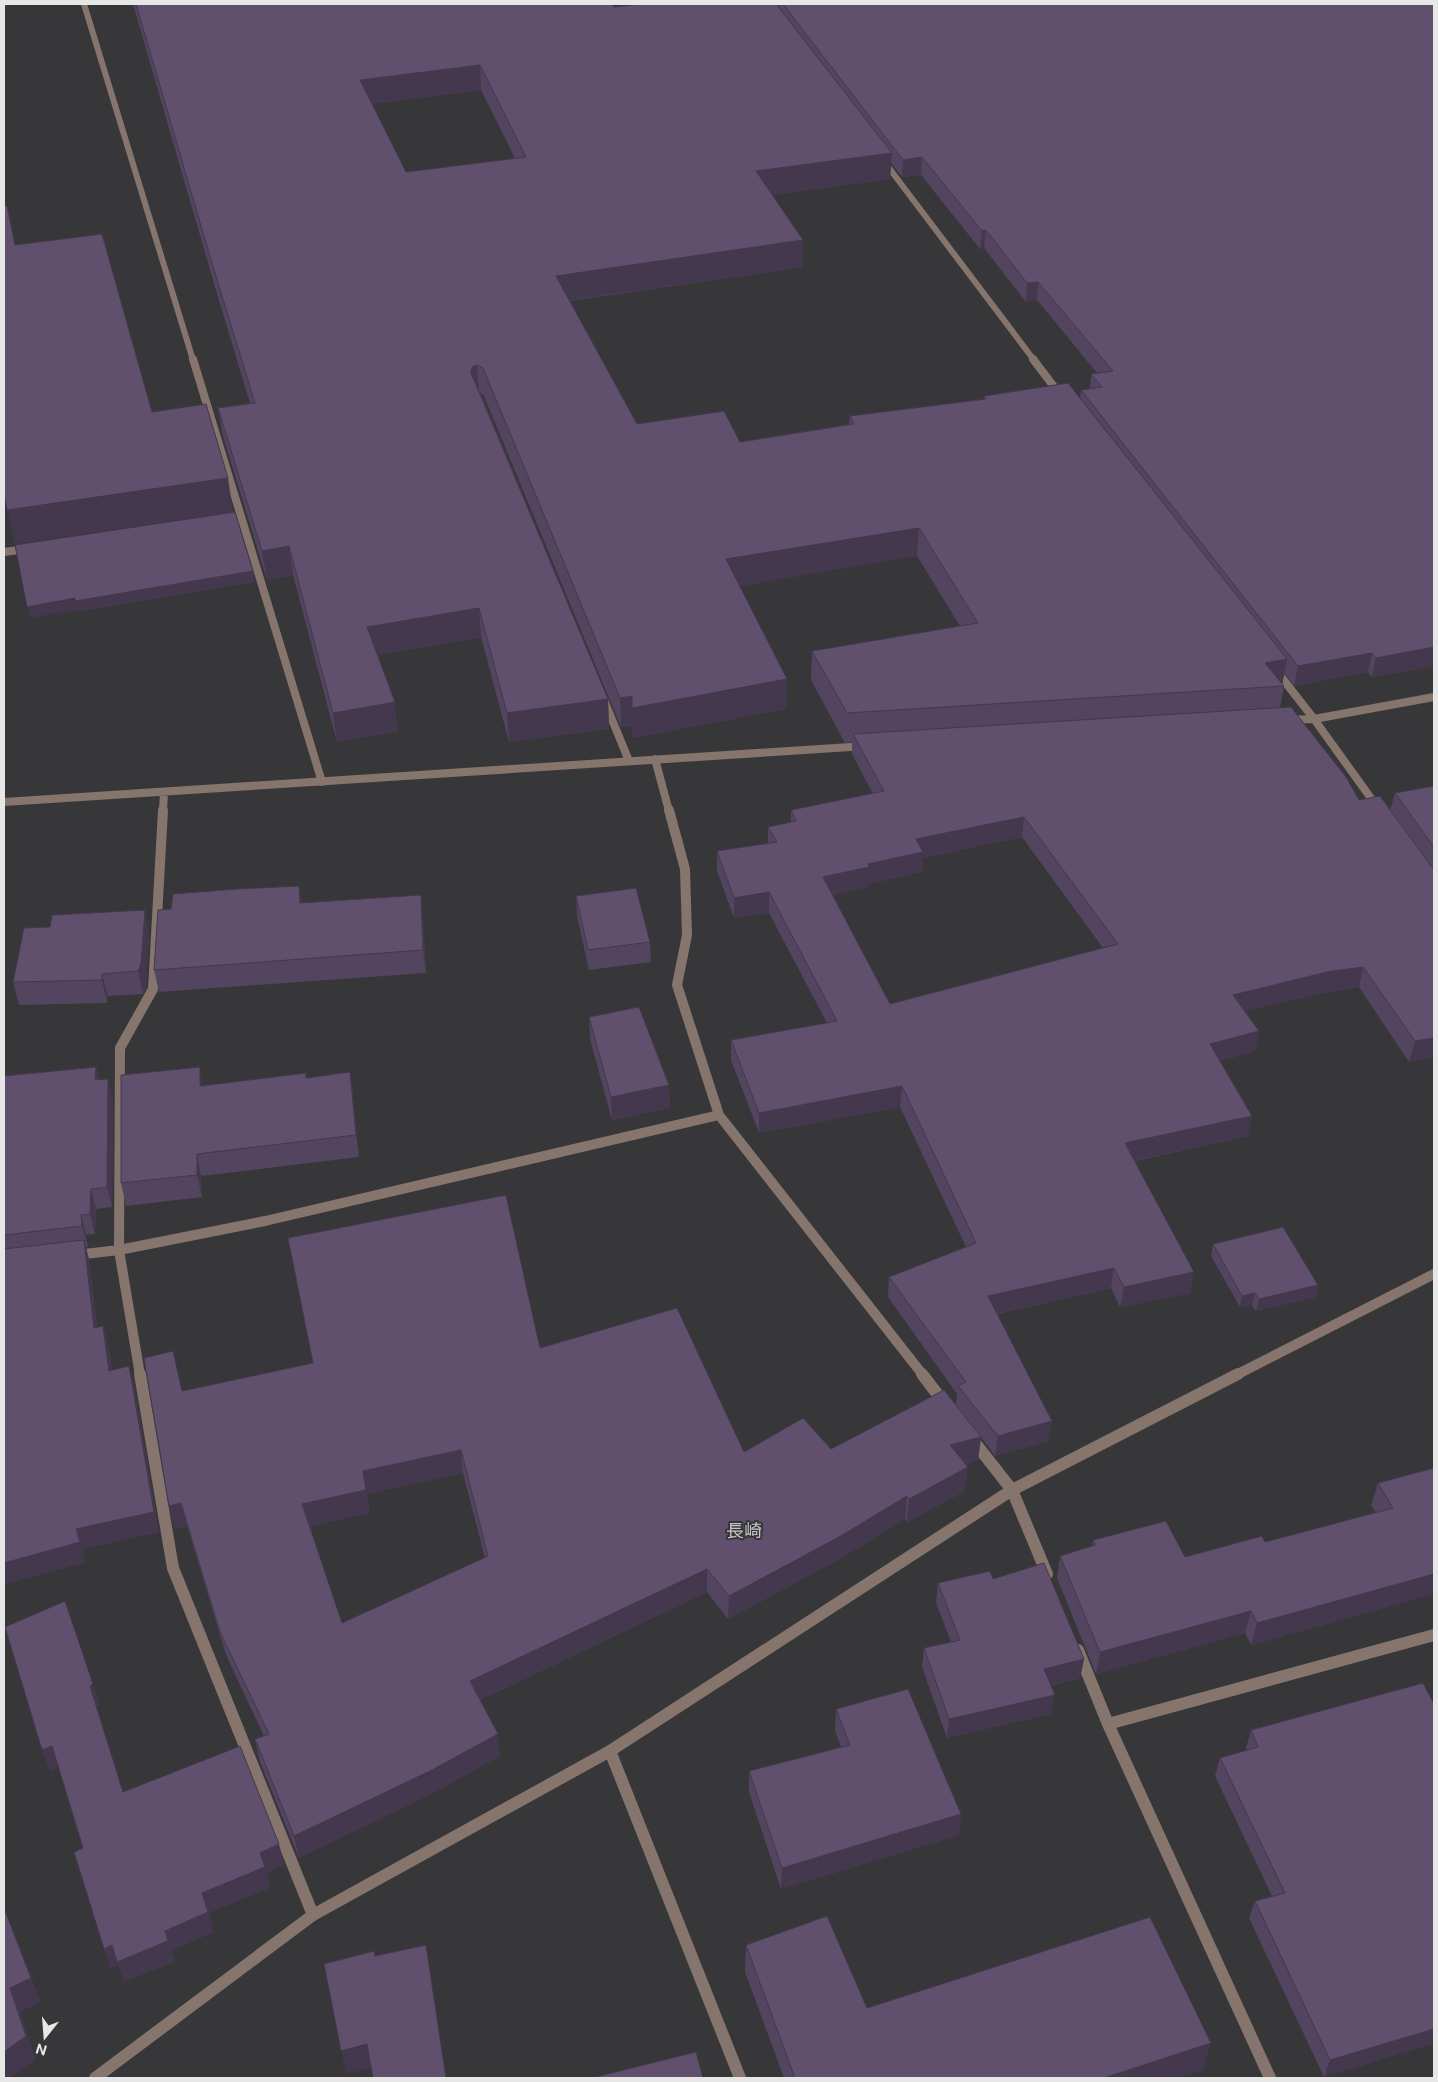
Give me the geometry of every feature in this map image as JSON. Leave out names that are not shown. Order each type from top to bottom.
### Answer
[{"type":"street","points":[[84,4],[322,782]]},
{"type":"street","points":[[875,150],[1065,401]]},
{"type":"street","points":[[231,519],[241,517]]},
{"type":"street","points":[[4,552],[33,548]]},
{"type":"street","points":[[1271,665],[1314,719],[1383,814]]},
{"type":"street","points":[[599,688],[629,761]]},
{"type":"street","points":[[1275,721],[1314,719],[1434,697]]},
{"type":"street","points":[[4,802],[872,746]]},
{"type":"street","points":[[656,759],[685,870],[687,935],[677,984],[719,1115],[951,1412]]},
{"type":"street","points":[[164,792],[153,989],[120,1048],[119,1250],[173,1568],[313,1915]]},
{"type":"street","points":[[61,1256],[119,1250],[265,1221],[719,1115]]},
{"type":"street","points":[[95,2078],[313,1915],[610,1751],[1012,1490],[1434,1274]]},
{"type":"street","points":[[963,1428],[1012,1490],[1053,1589]]},
{"type":"street","points":[[1071,1634],[1108,1724],[1270,2078]]},
{"type":"street","points":[[1108,1724],[1434,1635]]},
{"type":"street","points":[[610,1751],[740,2078]]},
{"type":"building","points":[[136,4],[612,4],[614,7],[641,4],[776,4],[892,153],[756,171],[803,240],[556,276],[637,424],[724,411],[740,442],[854,424],[850,416],[986,399],[984,396],[1068,383],[1287,659],[1265,663],[1284,686],[847,713],[812,651],[978,623],[919,528],[726,559],[787,679],[632,708],[632,696],[620,698],[483,368],[477,365],[472,367],[471,373],[608,699],[507,713],[479,608],[367,627],[395,702],[333,713],[289,546],[262,551],[218,408],[255,403]],"holes":[[[480,65],[526,157],[406,172],[360,80]]]},
{"type":"building","points":[[783,4],[1434,4],[1434,647],[1376,658],[1372,653],[1298,666],[1081,390],[1102,387],[1091,374],[1113,371],[1038,282],[1027,283],[986,230],[982,231],[922,157],[903,160]]},
{"type":"building","points":[[4,206],[7,206],[15,245],[102,234],[152,412],[206,404],[228,478],[7,510],[4,493]]},
{"type":"building","points":[[235,512],[253,571],[75,601],[75,598],[27,607],[15,545]]},
{"type":"building","points":[[1291,707],[1346,777],[1359,800],[1380,796],[1434,870],[1434,1038],[1415,1041],[1363,967],[1327,972],[1233,995],[1259,1031],[1210,1044],[1252,1116],[1125,1143],[1194,1272],[1124,1287],[1114,1268],[988,1296],[1052,1421],[998,1436],[958,1386],[966,1382],[889,1277],[976,1243],[902,1086],[759,1113],[731,1040],[837,1021],[769,892],[734,898],[717,851],[777,842],[768,827],[796,821],[791,810],[884,791],[853,734]],"holes":[[[1024,817],[1118,944],[890,1004],[823,877],[869,867],[868,864],[923,852],[916,839]]]},
{"type":"building","points":[[1434,786],[1434,847],[1395,793]]},
{"type":"building","points":[[299,886],[300,903],[421,895],[423,950],[154,970],[158,910],[171,909],[173,894]]},
{"type":"building","points":[[636,888],[650,942],[588,950],[576,896]]},
{"type":"building","points":[[145,910],[141,964],[138,971],[102,974],[102,980],[13,982],[24,928],[50,927],[52,915]]},
{"type":"building","points":[[639,1007],[669,1085],[611,1097],[589,1017]]},
{"type":"building","points":[[96,1067],[95,1080],[108,1079],[107,1187],[91,1189],[90,1214],[81,1215],[82,1226],[4,1235],[4,1076]]},
{"type":"building","points":[[200,1067],[200,1086],[306,1073],[306,1078],[350,1072],[356,1135],[197,1154],[197,1175],[121,1183],[121,1075]]},
{"type":"building","points":[[506,1195],[540,1348],[677,1308],[744,1452],[803,1418],[831,1449],[944,1390],[981,1437],[950,1445],[968,1467],[909,1499],[907,1496],[839,1537],[729,1596],[707,1569],[470,1681],[498,1734],[430,1771],[294,1836],[255,1739],[269,1734],[220,1632],[181,1503],[169,1506],[144,1358],[173,1351],[182,1391],[313,1363],[288,1238]],"holes":[[[461,1450],[488,1556],[342,1623],[302,1504],[366,1490],[363,1471]]]},
{"type":"building","points":[[1283,1227],[1318,1285],[1259,1299],[1255,1293],[1242,1296],[1213,1244]]},
{"type":"building","points":[[84,1240],[94,1328],[103,1326],[109,1371],[129,1366],[154,1512],[76,1529],[80,1542],[4,1563],[4,1249]]},
{"type":"building","points":[[1434,1468],[1434,1574],[1257,1623],[1251,1611],[1100,1652],[1060,1556],[1095,1545],[1093,1540],[1166,1521],[1185,1557],[1262,1536],[1265,1542],[1393,1508],[1378,1483]]},
{"type":"building","points":[[1044,1563],[1084,1659],[1044,1669],[1055,1695],[949,1719],[924,1648],[960,1640],[938,1583],[990,1571],[993,1579]]},
{"type":"building","points":[[65,1601],[93,1684],[90,1686],[123,1792],[240,1746],[279,1844],[260,1853],[265,1867],[202,1893],[208,1912],[165,1931],[168,1941],[117,1962],[112,1945],[104,1949],[74,1852],[83,1848],[52,1746],[42,1750],[5,1627]]},
{"type":"building","points":[[1423,1683],[1434,1704],[1434,2029],[1330,2060],[1255,1901],[1285,1893],[1220,1758],[1258,1747],[1251,1730]]},
{"type":"building","points":[[908,1689],[961,1814],[782,1868],[749,1771],[850,1745],[836,1709]]},
{"type":"building","points":[[4,1908],[31,1978],[10,1988],[26,2036],[4,2052]]},
{"type":"building","points":[[827,1916],[867,2008],[1150,1917],[1211,2043],[1104,2078],[795,2078],[746,1945]]},
{"type":"building","points":[[426,1945],[446,2078],[373,2078],[367,2044],[341,2051],[324,1964],[374,1951],[375,1956]]},
{"type":"building","points":[[696,2052],[703,2078],[592,2078]]},
{"type":"district","name":"長崎","points":[[744,1530]]}]
